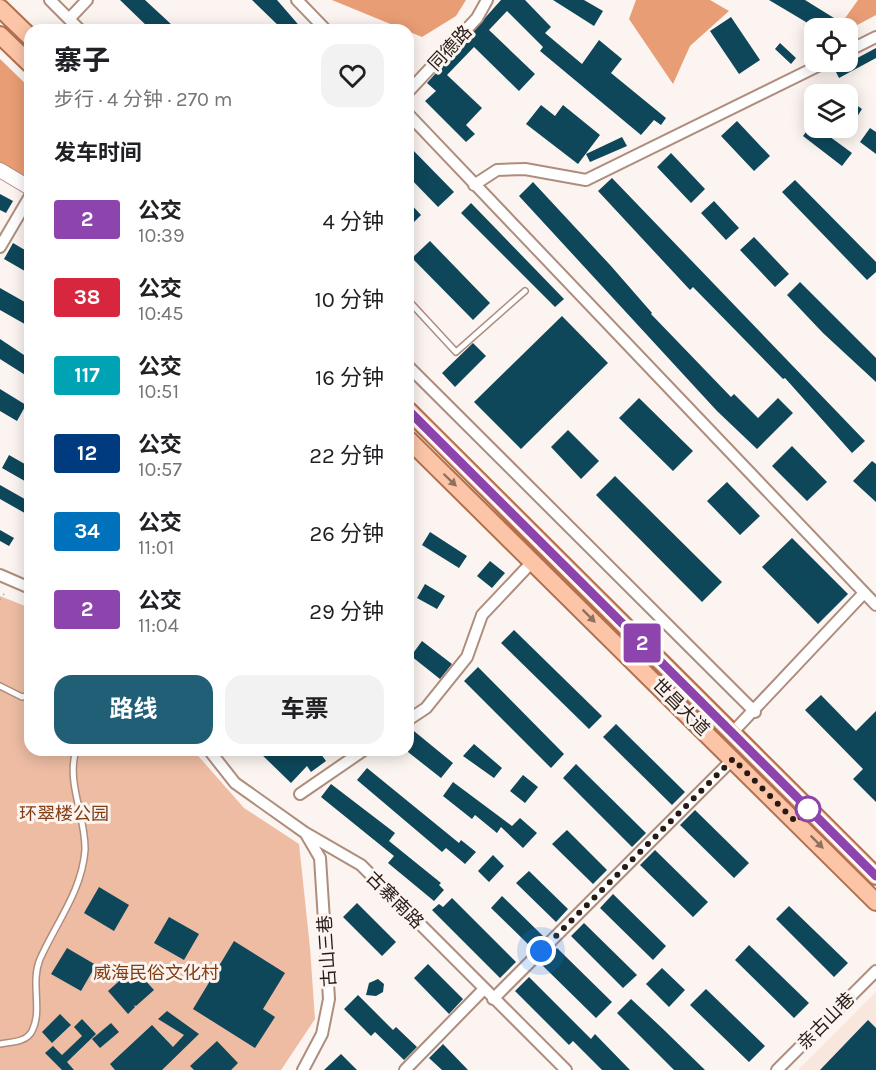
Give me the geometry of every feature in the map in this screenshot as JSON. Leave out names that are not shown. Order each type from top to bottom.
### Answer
[{"type":"main road","points":[[0,8],[24,31]]},
{"type":"main road","points":[[0,35],[24,58]]},
{"type":"main road","name":"世昌大道","points":[[414,416],[876,876]]},
{"type":"main road","name":"世昌大道","points":[[414,445],[876,902]]},
{"type":"street","points":[[50,0],[74,24]]},
{"type":"street","points":[[69,19],[87,0]]},
{"type":"street","points":[[297,0],[320,24]]},
{"type":"street","name":"同德路","points":[[414,86],[477,18],[487,0]]},
{"type":"street","points":[[858,46],[876,37]]},
{"type":"street","points":[[474,184],[497,170],[525,169],[586,180],[806,72]]},
{"type":"street","points":[[414,120],[863,594],[876,605]]},
{"type":"street","points":[[0,170],[24,184]]},
{"type":"street","points":[[0,248],[24,206]]},
{"type":"street","points":[[414,372],[755,712]]},
{"type":"street","points":[[414,716],[426,708],[467,657],[482,615],[533,561]]},
{"type":"street","points":[[0,575],[24,586]]},
{"type":"street","points":[[732,733],[755,712],[863,594]]},
{"type":"street","name":"古寨南路","points":[[214,756],[235,783],[304,832],[361,865],[483,990],[566,1070]]},
{"type":"street","points":[[300,794],[355,756]]},
{"type":"street","points":[[493,999],[733,759]]},
{"type":"street","name":"古山三巷","points":[[303,1070],[322,1034],[329,999],[320,858],[304,832]]},
{"type":"street","name":"亲古山巷","points":[[777,1070],[876,971]]},
{"type":"street","points":[[405,1070],[483,990]]},
{"type":"lane","points":[[414,306],[456,352],[525,291]]},
{"type":"lane","points":[[0,686],[24,696]]},
{"type":"lane","points":[[0,1044],[25,1039],[31,1033],[36,1008],[34,983],[40,959],[58,929],[77,885],[85,849],[76,796],[74,756]]},
{"type":"path","points":[[0,600],[13,581]]},
{"type":"shaded area","points":[[332,0],[466,0],[456,16],[422,37],[414,34],[414,24],[390,24]]},
{"type":"shaded area","points":[[636,0],[710,0],[729,11],[690,46],[673,84],[629,19]]},
{"type":"shaded area","points":[[858,0],[876,0],[876,15],[858,25],[858,18],[845,18]]},
{"type":"shaded area","points":[[0,59],[24,82],[24,176],[0,162]]},
{"type":"shaded area","points":[[876,992],[876,1070],[798,1070]]},
{"type":"green space","points":[[0,596],[24,606],[24,756],[198,756],[244,808],[299,844],[315,1019],[281,1070],[0,1070]]},
{"type":"building","points":[[120,0],[145,0],[171,24],[145,24]]},
{"type":"building","points":[[252,0],[277,0],[298,24],[277,24]]},
{"type":"building","points":[[501,0],[525,0],[551,27],[545,33],[582,64],[599,40],[622,59],[611,73],[666,118],[661,125],[654,120],[641,135],[540,51],[543,47],[507,11],[489,30],[535,74],[519,91],[474,47],[447,75],[482,108],[466,125],[475,134],[466,142],[425,101],[436,91],[427,83]]},
{"type":"building","points":[[553,0],[584,0],[603,11],[594,26]]},
{"type":"building","points":[[769,0],[805,0],[834,18],[804,18],[804,21]]},
{"type":"building","points":[[731,17],[760,60],[739,74],[710,31]]},
{"type":"building","points":[[780,43],[796,58],[791,64],[775,49]]},
{"type":"building","points":[[876,48],[876,58],[858,68],[858,58]]},
{"type":"building","points":[[836,72],[850,72],[839,78]]},
{"type":"building","points":[[541,105],[555,116],[563,105],[600,135],[578,164],[526,124]]},
{"type":"building","points":[[737,121],[770,156],[754,171],[721,136]]},
{"type":"building","points":[[870,128],[876,132],[876,154],[860,142]]},
{"type":"building","points":[[622,137],[627,146],[590,162],[586,154]]},
{"type":"building","points":[[806,138],[832,138],[852,153],[842,166]]},
{"type":"building","points":[[414,151],[454,192],[438,207],[414,182]]},
{"type":"building","points":[[671,153],[705,189],[691,203],[657,167]]},
{"type":"building","points":[[612,178],[865,441],[852,453],[785,378],[783,379],[693,287],[690,290],[598,191]]},
{"type":"building","points":[[795,180],[876,262],[876,272],[867,280],[782,192]]},
{"type":"building","points":[[533,182],[611,266],[651,314],[731,397],[734,394],[758,418],[778,398],[793,413],[757,449],[717,411],[519,196]]},
{"type":"building","points":[[0,194],[13,201],[6,213],[0,210]]},
{"type":"building","points":[[714,201],[739,228],[726,240],[701,213]]},
{"type":"building","points":[[471,203],[564,299],[555,307],[461,213]]},
{"type":"building","points":[[414,207],[421,215],[414,222]]},
{"type":"building","points":[[754,237],[789,274],[775,287],[740,250]]},
{"type":"building","points":[[430,241],[490,303],[473,320],[414,260],[414,256]]},
{"type":"building","points":[[13,243],[24,249],[24,271],[4,259]]},
{"type":"building","points":[[800,282],[876,358],[876,382],[823,333],[787,295]]},
{"type":"building","points":[[0,288],[24,302],[24,324],[0,310]]},
{"type":"building","points":[[562,316],[608,363],[521,449],[474,402]]},
{"type":"building","points":[[0,339],[24,355],[24,374],[0,359]]},
{"type":"building","points":[[473,343],[486,356],[455,387],[442,373]]},
{"type":"building","points":[[0,389],[24,404],[24,409],[17,421],[0,411]]},
{"type":"building","points":[[639,398],[693,451],[673,471],[619,418]]},
{"type":"building","points":[[568,430],[599,461],[581,479],[551,447]]},
{"type":"building","points":[[792,446],[827,482],[807,501],[772,466]]},
{"type":"building","points":[[9,455],[24,464],[24,481],[2,468]]},
{"type":"building","points":[[872,461],[876,464],[876,502],[853,481]]},
{"type":"building","points":[[615,476],[722,582],[702,602],[596,495]]},
{"type":"building","points":[[727,482],[760,516],[740,535],[707,501]]},
{"type":"building","points":[[0,485],[24,499],[24,513],[0,499]]},
{"type":"building","points":[[0,530],[14,538],[9,546],[0,541]]},
{"type":"building","points":[[430,532],[467,556],[459,568],[422,545]]},
{"type":"building","points":[[792,538],[848,594],[818,624],[762,567]]},
{"type":"building","points":[[490,561],[505,573],[492,588],[477,576]]},
{"type":"building","points":[[425,584],[445,596],[437,609],[417,598]]},
{"type":"building","points":[[514,630],[602,716],[589,729],[501,643]]},
{"type":"building","points":[[422,641],[452,664],[440,679],[414,658],[414,652]]},
{"type":"building","points":[[478,667],[564,754],[551,768],[464,681]]},
{"type":"building","points":[[821,695],[856,731],[876,711],[876,802],[853,779],[863,769],[805,710]]},
{"type":"building","points":[[616,724],[685,792],[672,805],[603,737]]},
{"type":"building","points":[[414,731],[453,763],[441,778],[413,756]]},
{"type":"building","points":[[474,744],[502,768],[494,778],[463,756]]},
{"type":"building","points":[[263,756],[322,756],[326,761],[311,772],[307,766],[291,783]]},
{"type":"building","points":[[576,764],[646,833],[632,847],[563,778]]},
{"type":"building","points":[[367,768],[459,843],[461,840],[476,852],[465,864],[446,848],[442,852],[357,780]]},
{"type":"building","points":[[523,775],[538,787],[525,803],[510,791]]},
{"type":"building","points":[[453,782],[512,826],[520,818],[537,833],[523,848],[501,827],[497,833],[475,815],[472,819],[443,796]]},
{"type":"building","points":[[331,784],[395,833],[389,841],[441,883],[439,885],[444,890],[434,901],[388,863],[394,856],[321,797]]},
{"type":"building","points":[[695,810],[749,863],[734,878],[680,825]]},
{"type":"building","points":[[567,830],[607,870],[593,884],[552,844]]},
{"type":"building","points":[[655,850],[708,902],[693,917],[640,865]]},
{"type":"building","points":[[493,855],[504,866],[489,882],[478,871]]},
{"type":"building","points":[[529,871],[568,909],[556,922],[516,883]]},
{"type":"building","points":[[99,887],[129,905],[114,931],[84,913]]},
{"type":"building","points":[[613,894],[666,946],[653,960],[600,908]]},
{"type":"building","points":[[502,896],[543,936],[531,947],[491,908]]},
{"type":"building","points":[[452,898],[516,962],[500,978],[432,910],[439,904],[443,907]]},
{"type":"building","points":[[357,903],[396,942],[382,956],[343,917]]},
{"type":"building","points":[[789,906],[848,963],[834,977],[776,919]]},
{"type":"building","points":[[169,917],[199,934],[184,960],[154,943]]},
{"type":"building","points":[[584,923],[637,975],[623,988],[571,936]]},
{"type":"building","points":[[234,941],[285,973],[263,1009],[275,1017],[255,1048],[193,1009]]},
{"type":"building","points":[[749,945],[809,1003],[794,1018],[735,960]]},
{"type":"building","points":[[67,948],[96,965],[81,991],[51,974]]},
{"type":"building","points":[[557,948],[612,1002],[596,1018],[541,964]]},
{"type":"building","points":[[428,964],[463,999],[449,1014],[414,978]]},
{"type":"building","points":[[134,968],[154,990],[136,1006],[134,1005],[135,1007],[128,1014],[108,991]]},
{"type":"building","points":[[662,968],[685,990],[669,1007],[646,984]]},
{"type":"building","points":[[529,977],[591,1039],[595,1034],[630,1070],[602,1070],[573,1041],[569,1045],[515,991]]},
{"type":"building","points":[[378,979],[384,984],[383,992],[376,996],[366,995],[369,983]]},
{"type":"building","points":[[706,989],[765,1046],[749,1062],[690,1005]]},
{"type":"building","points":[[358,995],[393,1030],[396,1027],[417,1047],[404,1060],[375,1032],[371,1036],[344,1009]]},
{"type":"building","points":[[631,999],[705,1070],[674,1070],[617,1013]]},
{"type":"building","points":[[167,1011],[199,1034],[162,1070],[115,1070],[110,1064],[152,1025],[173,1047],[184,1035],[158,1019]]},
{"type":"building","points":[[60,1014],[71,1025],[52,1043],[42,1032]]},
{"type":"building","points":[[82,1019],[96,1034],[67,1062],[74,1070],[62,1070],[45,1053],[53,1046],[62,1055],[82,1036],[74,1027]]},
{"type":"building","points":[[868,1020],[876,1028],[876,1070],[820,1070]]},
{"type":"building","points":[[111,1023],[119,1032],[100,1048],[92,1039]]},
{"type":"building","points":[[217,1041],[238,1063],[231,1070],[194,1070],[190,1066]]},
{"type":"building","points":[[443,1044],[468,1070],[442,1070],[429,1058]]},
{"type":"building","points":[[341,1054],[357,1070],[324,1070]]},
{"type":"bus line","name":"2","points":[[414,416],[876,876]]},
{"type":"route","points":[[541,951],[733,759],[796,822],[808,809]]},
{"type":"park label","name":"环翠楼公园","points":[[64,814]]},
{"type":"park label","name":"威海民俗文化村","points":[[156,973]]}]
